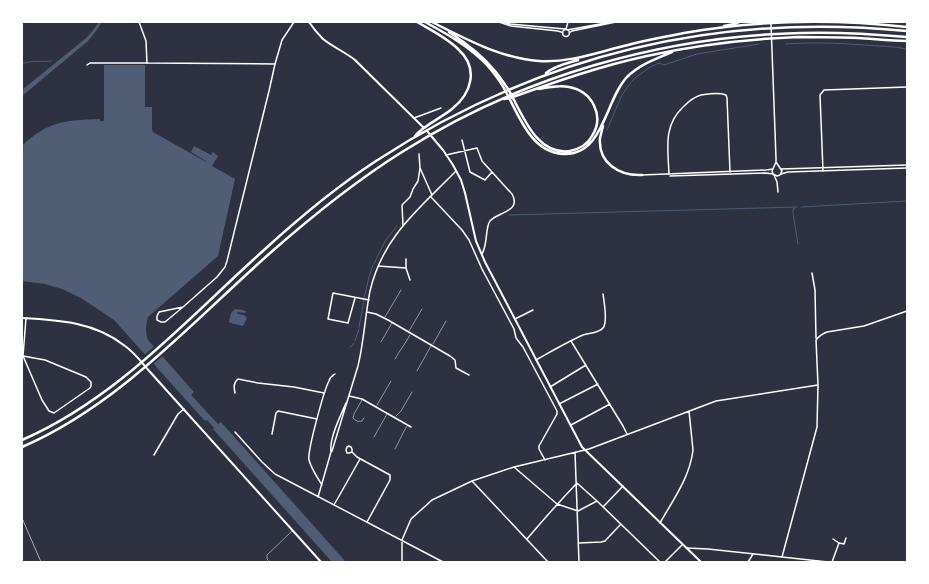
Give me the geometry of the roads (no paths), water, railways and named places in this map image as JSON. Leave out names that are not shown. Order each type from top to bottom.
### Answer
[{"type":"highway","points":[[417,22],[444,38],[458,49],[468,61],[471,74],[470,84],[463,98],[431,126]]},
{"type":"highway","points":[[424,22],[459,42],[475,53],[486,64],[503,86],[529,133],[548,150],[568,154],[577,152],[588,146],[604,122]]},
{"type":"highway","points":[[22,447],[77,418],[119,388],[170,345],[250,271],[315,214],[377,168],[436,132],[502,99],[518,94],[551,87],[568,87],[585,94],[594,106],[597,116],[596,128],[589,141],[578,148],[566,151],[554,149],[541,142],[526,125],[508,89],[491,66],[472,48],[432,22]]},
{"type":"highway","points":[[707,30],[739,22]]},
{"type":"highway","points":[[853,22],[857,23]]},
{"type":"highway","points":[[439,26],[485,48],[518,58],[539,61],[576,59],[647,40],[707,30],[769,23],[857,23],[907,27]]},
{"type":"highway","points":[[22,440],[52,426],[96,398],[136,367],[310,210],[368,166],[414,138],[420,132],[472,106],[544,75],[628,49],[657,43],[720,33],[798,27],[856,27],[907,31]]},
{"type":"highway","points":[[518,94],[575,71],[630,55],[686,44],[763,35],[806,32],[856,33],[907,37]]},
{"type":"highway","points":[[531,91],[604,67],[646,56],[743,41],[799,37],[856,38],[907,42]]},
{"type":"highway","points":[[642,175],[623,173],[613,167],[606,160],[600,143],[600,136],[616,93],[627,77],[646,63],[674,51]]},
{"type":"highway","points":[[544,75],[548,71],[594,54]]},
{"type":"main road","points":[[309,22],[323,39],[347,53],[355,60],[414,118],[434,139],[446,155],[463,186],[475,237],[482,256],[582,447],[701,562]]},
{"type":"main road","points":[[22,318],[80,324],[97,329],[126,346],[321,562]]},
{"type":"street","points":[[139,22],[146,41],[147,63]]},
{"type":"street","points":[[183,306],[159,312],[157,316],[158,320],[165,322],[222,272],[227,261],[275,64],[282,40],[294,22]]},
{"type":"street","points":[[499,22],[511,26],[558,31],[562,32],[566,36],[572,31],[616,22]]},
{"type":"street","points":[[504,22],[510,24],[566,29],[601,25],[611,22]]},
{"type":"street","points":[[563,33],[568,22]]},
{"type":"street","points":[[771,22],[776,162],[772,171],[777,182],[778,192]]},
{"type":"street","points":[[566,29],[570,33]]},
{"type":"street","points":[[87,65],[90,63],[275,64]]},
{"type":"street","points":[[823,169],[820,95],[824,90],[907,86]]},
{"type":"street","points":[[670,175],[668,139],[674,116],[691,100],[698,96],[712,93],[723,93],[726,94],[727,98],[730,173]]},
{"type":"street","points":[[414,118],[441,108]]},
{"type":"street","points":[[462,140],[470,172],[485,180],[492,172]]},
{"type":"street","points":[[446,155],[477,148],[482,161],[514,197],[513,206],[489,222],[487,241],[482,256]]},
{"type":"street","points":[[403,225],[402,205],[410,197],[418,181],[420,168],[419,154]]},
{"type":"street","points":[[776,162],[780,168],[780,174],[777,182]]},
{"type":"street","points":[[730,173],[766,170],[777,167],[823,169],[907,167]]},
{"type":"street","points":[[420,168],[432,196],[460,227],[468,240],[514,329],[516,338],[523,347],[557,411],[557,414],[539,446],[539,450],[545,460]]},
{"type":"street","points":[[642,175],[766,173],[777,176],[788,172],[823,169]]},
{"type":"street","points":[[318,497],[350,395],[361,353],[372,283],[378,266],[388,246],[403,225],[456,171]]},
{"type":"street","points":[[406,259],[406,268],[410,280]]},
{"type":"street","points":[[378,266],[406,268]]},
{"type":"street","points":[[782,557],[817,424],[818,385],[815,290],[812,273]]},
{"type":"street","points":[[355,298],[348,323],[328,319],[333,293],[369,300]]},
{"type":"street","points":[[536,360],[571,341],[584,335],[599,331],[604,327],[603,294]]},
{"type":"street","points":[[515,319],[533,310]]},
{"type":"street","points":[[816,340],[821,334],[827,332],[864,326],[907,311]]},
{"type":"street","points":[[367,312],[385,318],[450,356],[455,360],[456,368],[469,376]]},
{"type":"street","points":[[23,356],[45,360],[86,377],[92,382],[91,386],[54,413],[48,410],[42,400],[23,356],[26,318]]},
{"type":"street","points":[[571,341],[627,434]]},
{"type":"street","points":[[550,387],[586,365]]},
{"type":"street","points":[[322,485],[308,458],[324,393],[329,379],[335,374]]},
{"type":"street","points":[[235,393],[234,384],[238,379],[258,383],[289,386],[324,393]]},
{"type":"street","points":[[559,404],[598,384]]},
{"type":"street","points":[[402,562],[402,540],[412,518],[432,500],[472,481],[514,467],[585,450],[726,398],[818,385]]},
{"type":"street","points":[[350,395],[376,406],[411,427]]},
{"type":"street","points":[[570,425],[610,404]]},
{"type":"street","points":[[154,455],[178,414],[184,409]]},
{"type":"street","points":[[272,434],[276,413],[278,411],[317,419]]},
{"type":"street","points":[[660,523],[687,474],[693,454],[694,450],[689,411]]},
{"type":"street","points":[[235,432],[272,472],[443,562]]},
{"type":"street","points":[[575,452],[582,447]]},
{"type":"street","points":[[352,452],[360,459],[390,475],[390,480],[367,522]]},
{"type":"street","points":[[575,452],[580,562]]},
{"type":"street","points":[[334,505],[360,459]]},
{"type":"street","points":[[514,467],[557,504],[578,511],[597,501]]},
{"type":"street","points":[[472,481],[548,562]]},
{"type":"street","points":[[577,482],[660,562]]},
{"type":"street","points":[[526,539],[577,482]]},
{"type":"street","points":[[603,507],[623,486]]},
{"type":"street","points":[[579,542],[603,542],[621,525]]},
{"type":"street","points":[[833,539],[844,544],[846,538]]},
{"type":"street","points":[[832,562],[839,543]]},
{"type":"street","points":[[665,562],[683,545]]},
{"type":"street","points":[[687,548],[828,562]]},
{"type":"street","points":[[748,562],[753,554]]},
{"type":"lane","points":[[385,318],[401,290]]},
{"type":"lane","points":[[408,332],[422,309]]},
{"type":"lane","points":[[417,371],[446,321]]},
{"type":"lane","points":[[381,342],[392,322]]},
{"type":"lane","points":[[395,359],[411,334]]},
{"type":"lane","points":[[376,406],[391,381]]},
{"type":"lane","points":[[395,418],[412,392]]},
{"type":"lane","points":[[362,399],[353,418],[359,422],[364,418]]},
{"type":"lane","points":[[374,437],[388,413]]},
{"type":"lane","points":[[395,449],[407,425]]},
{"type":"lane","points":[[270,562],[267,559],[267,555],[293,530]]},
{"type":"water","points":[[99,22],[102,22],[88,41],[22,96],[22,90],[85,39]]},
{"type":"water","points":[[104,65],[145,65],[145,107],[152,107],[153,132],[206,162],[191,152],[194,146],[211,155],[213,152],[218,156],[212,166],[235,179],[218,256],[148,317],[146,334],[148,340],[194,392],[191,395],[218,424],[221,422],[346,562],[332,562],[213,429],[214,428],[207,420],[205,421],[114,320],[81,298],[62,289],[45,284],[22,281],[22,146],[40,131],[67,121],[100,119],[100,121],[104,121]]},
{"type":"water","points":[[235,309],[246,312],[237,312],[238,314],[244,315],[247,318],[243,326],[229,322],[231,313]]},
{"type":"waterway","points":[[786,44],[835,43],[907,49]]},
{"type":"waterway","points":[[607,130],[621,97],[628,86],[635,78],[650,67],[659,63],[664,65],[697,54],[759,44]]},
{"type":"waterway","points":[[22,64],[51,61]]},
{"type":"waterway","points":[[801,207],[907,201]]},
{"type":"waterway","points":[[509,215],[797,207]]},
{"type":"waterway","points":[[795,208],[793,209],[793,213],[798,244]]},
{"type":"waterway","points":[[374,264],[385,241],[397,226]]},
{"type":"waterway","points":[[364,298],[373,265]]},
{"type":"waterway","points":[[359,327],[364,300]]},
{"type":"waterway","points":[[355,341],[359,329]]},
{"type":"waterway","points":[[350,347],[354,343]]},
{"type":"railway","points":[[22,518],[41,562]]}]
